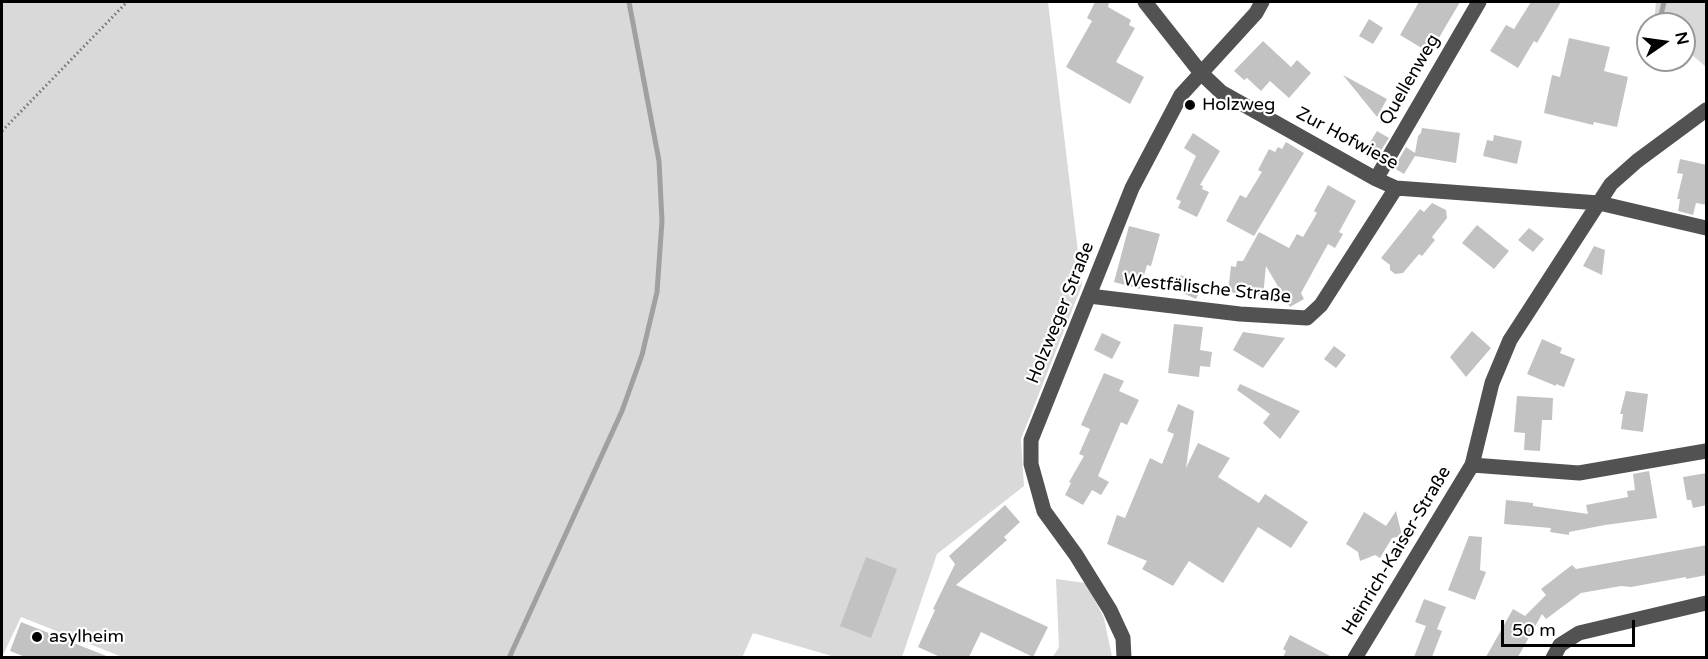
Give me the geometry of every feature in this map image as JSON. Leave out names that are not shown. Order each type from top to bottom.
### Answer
[{"type":"street","name":"Zur Hofwiese","points":[[1145,2],[1201,73],[1221,92],[1396,188],[1599,203]]},
{"type":"street","name":"Holzweger Straße","points":[[1124,657],[1124,638],[1110,610],[1076,555],[1044,511],[1031,464],[1031,440],[1132,188],[1181,95],[1256,13],[1262,2]]},
{"type":"street","name":"Quellenweg","points":[[1376,179],[1479,2]]},
{"type":"street","name":"Heinrich-Kaiser-Straße","points":[[1355,657],[1472,465],[1492,382],[1510,340],[1611,184],[1637,161],[1707,110]]},
{"type":"street","name":"Westfälische Straße","points":[[1089,296],[1240,314],[1307,318],[1321,305],[1396,188]]},
{"type":"street","points":[[1599,203],[1707,228]]},
{"type":"street","name":"Heinrich-Kaiser-Straße","points":[[1472,465],[1579,473],[1707,451]]},
{"type":"street","points":[[1553,657],[1560,645],[1579,633],[1707,603]]},
{"type":"path","points":[[2,131],[127,2]]},
{"type":"shaded area","points":[[2,2],[1048,2],[1082,285],[1021,439],[1024,486],[937,554],[902,657],[835,657],[753,633],[742,658],[125,658],[21,617],[2,657]]},
{"type":"shaded area","points":[[1656,2],[1706,2],[1706,67],[1696,58],[1696,12],[1655,12]]},
{"type":"shaded area","points":[[1056,579],[1086,583],[1104,618],[1112,657],[1052,658],[1059,647]]},
{"type":"building","points":[[1095,2],[1109,2],[1108,7],[1131,20],[1129,25],[1135,28],[1116,62],[1144,77],[1130,104],[1066,67],[1092,21],[1087,18]]},
{"type":"building","points":[[1419,2],[1460,2],[1430,53],[1400,35]]},
{"type":"building","points":[[1531,2],[1561,2],[1537,43],[1534,41],[1518,68],[1490,51],[1506,25],[1514,29]]},
{"type":"building","points":[[1369,19],[1383,28],[1373,44],[1359,36]]},
{"type":"building","points":[[1569,38],[1610,47],[1604,71],[1628,77],[1617,127],[1594,122],[1593,125],[1544,113],[1552,75],[1560,77]]},
{"type":"building","points":[[1263,41],[1291,67],[1297,60],[1311,73],[1289,98],[1270,81],[1261,91],[1247,78],[1244,80],[1234,71]]},
{"type":"building","points":[[1343,75],[1387,99],[1377,117]]},
{"type":"building","points":[[1422,128],[1460,133],[1456,163],[1415,156],[1404,174],[1394,168],[1406,147],[1415,153]]},
{"type":"building","points":[[1377,131],[1389,138],[1378,155],[1366,149]]},
{"type":"building","points":[[1193,133],[1220,151],[1200,185],[1203,186],[1202,189],[1209,192],[1197,217],[1178,208],[1181,201],[1176,199],[1196,156],[1184,148]]},
{"type":"building","points":[[1494,135],[1522,141],[1517,164],[1483,156],[1487,140],[1493,141]]},
{"type":"building","points":[[1286,142],[1304,153],[1254,236],[1226,221],[1240,195],[1246,198],[1262,172],[1258,170],[1269,149],[1275,152],[1278,147],[1282,149]]},
{"type":"building","points":[[1680,159],[1707,165],[1707,205],[1696,203],[1693,215],[1678,211],[1680,199],[1677,199],[1683,174],[1677,173]]},
{"type":"building","points":[[1328,185],[1356,201],[1339,232],[1343,234],[1335,248],[1328,244],[1301,293],[1304,299],[1290,307],[1266,266],[1263,296],[1228,292],[1231,266],[1236,267],[1237,261],[1243,261],[1259,232],[1289,248],[1297,234],[1303,237],[1317,213],[1314,211]]},
{"type":"building","points":[[1432,203],[1446,210],[1447,218],[1432,237],[1435,240],[1422,256],[1419,254],[1403,273],[1395,274],[1390,270],[1390,265],[1381,258],[1420,209],[1424,212]]},
{"type":"building","points":[[1477,225],[1509,251],[1494,269],[1462,243]]},
{"type":"building","points":[[1129,226],[1160,234],[1151,266],[1147,265],[1140,289],[1114,282]]},
{"type":"building","points":[[1529,228],[1544,239],[1533,252],[1518,240]]},
{"type":"building","points":[[1594,246],[1605,250],[1602,275],[1583,266]]},
{"type":"building","points":[[1181,275],[1202,287],[1196,299],[1174,289]]},
{"type":"building","points":[[1174,324],[1203,327],[1200,350],[1212,352],[1210,367],[1200,366],[1199,377],[1168,373]]},
{"type":"building","points":[[1472,331],[1491,348],[1466,377],[1450,357]]},
{"type":"building","points":[[1243,332],[1285,338],[1263,368],[1233,350]]},
{"type":"building","points":[[1102,333],[1121,342],[1112,359],[1094,350]]},
{"type":"building","points":[[1542,339],[1562,348],[1560,353],[1575,359],[1564,387],[1527,374]]},
{"type":"building","points":[[1334,346],[1346,355],[1336,368],[1324,359]]},
{"type":"building","points":[[1104,373],[1124,381],[1119,391],[1139,400],[1127,425],[1121,422],[1098,476],[1109,482],[1101,495],[1092,490],[1083,505],[1065,495],[1071,483],[1069,482],[1084,456],[1079,454],[1090,429],[1081,425]]},
{"type":"building","points":[[1240,384],[1300,411],[1280,439],[1263,423],[1270,414],[1237,390]]},
{"type":"building","points":[[1626,391],[1648,394],[1643,432],[1621,429],[1623,414],[1620,414]]},
{"type":"building","points":[[1517,396],[1553,398],[1552,420],[1542,420],[1540,451],[1524,450],[1525,433],[1514,432]]},
{"type":"building","points":[[1178,404],[1194,411],[1186,468],[1198,443],[1230,458],[1218,477],[1259,503],[1265,494],[1308,522],[1291,548],[1258,527],[1223,583],[1189,561],[1173,586],[1142,569],[1147,561],[1107,544],[1117,515],[1125,518],[1150,458],[1162,464],[1174,434],[1167,431]]},
{"type":"building","points":[[1649,471],[1657,518],[1605,525],[1569,532],[1569,535],[1550,532],[1551,528],[1504,524],[1506,500],[1588,514],[1586,505],[1628,497],[1627,491],[1635,490],[1633,474]]},
{"type":"building","points":[[1707,473],[1707,505],[1693,508],[1691,500],[1687,500],[1683,477]]},
{"type":"building","points":[[1005,505],[1020,522],[1004,537],[1007,540],[956,585],[1048,627],[1033,657],[981,632],[969,657],[940,657],[918,647],[955,564],[949,556]]},
{"type":"building","points":[[1396,511],[1402,536],[1392,538],[1380,558],[1375,555],[1360,561],[1358,552],[1346,544],[1364,512],[1386,526]]},
{"type":"building","points":[[1469,536],[1482,537],[1480,570],[1486,572],[1475,600],[1448,590]]},
{"type":"building","points":[[1707,545],[1707,575],[1581,593],[1546,619],[1542,614],[1518,657],[1486,657],[1513,609],[1525,616],[1546,595],[1541,589],[1572,565],[1576,569]]},
{"type":"building","points":[[866,557],[897,569],[871,638],[840,626]]},
{"type":"building","points":[[1424,599],[1446,607],[1437,629],[1442,631],[1432,657],[1414,657],[1426,626],[1415,622]]},
{"type":"building","name":"asylheim","points":[[21,622],[109,657],[25,657],[10,651]]},
{"type":"building","points":[[1290,635],[1332,657],[1283,657],[1286,651],[1283,649]]},
{"type":"waterway","points":[[509,658],[622,411],[642,355],[657,292],[662,221],[659,161],[629,2]]},
{"type":"waterway","points":[[1662,12],[1664,2]]},
{"type":"place","name":"Holzweg","points":[[1190,105]]},
{"type":"place","name":"asylheim","points":[[37,637]]}]
